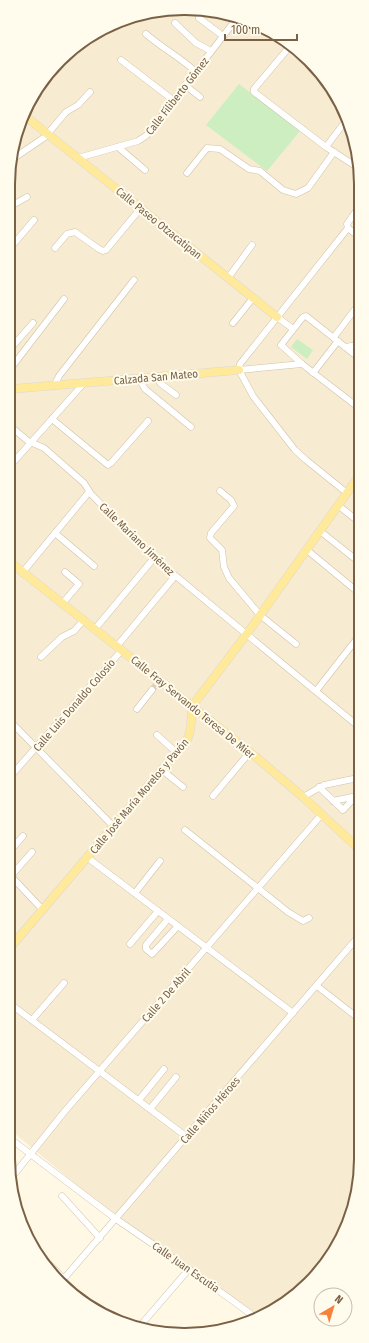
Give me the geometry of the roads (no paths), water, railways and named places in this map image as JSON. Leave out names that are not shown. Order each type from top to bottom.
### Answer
[{"type":"main road","name":"Calle Paseo Otzacatipan","points":[[28,119],[277,317]]},
{"type":"main road","name":"Calzada San Mateo","points":[[15,389],[239,370]]},
{"type":"main road","points":[[193,705],[246,635],[354,483]]},
{"type":"main road","name":"Calle Fray Servando Teresa De Mier","points":[[15,567],[119,648],[159,682],[193,705],[303,797],[354,844]]},
{"type":"main road","name":"Calle José María Morelos y Pavón","points":[[15,942],[42,908],[88,858],[177,753],[191,733],[193,705]]},
{"type":"street","points":[[199,18],[223,36]]},
{"type":"street","name":"Calle Filiberto Gómez","points":[[78,158],[138,141],[146,135],[233,22]]},
{"type":"street","points":[[175,23],[196,43],[211,52]]},
{"type":"street","points":[[146,34],[164,50],[181,58],[196,72]]},
{"type":"street","points":[[287,49],[254,91],[326,147],[353,164]]},
{"type":"street","points":[[121,60],[174,100]]},
{"type":"street","points":[[185,85],[200,97]]},
{"type":"street","points":[[17,156],[48,134],[66,112],[78,105],[90,92]]},
{"type":"street","points":[[326,147],[343,125]]},
{"type":"street","points":[[118,147],[145,170]]},
{"type":"street","points":[[187,173],[207,148],[216,148],[249,169],[260,171],[283,190],[296,194],[308,188],[334,152]]},
{"type":"street","points":[[15,204],[27,197]]},
{"type":"street","points":[[55,248],[67,234],[75,232],[99,249],[103,251],[106,250],[140,209]]},
{"type":"street","points":[[347,493],[313,467],[295,450],[253,396],[239,370],[240,364],[348,228],[347,224],[354,214]]},
{"type":"street","points":[[15,242],[34,220]]},
{"type":"street","points":[[348,228],[354,233]]},
{"type":"street","points":[[228,278],[252,245]]},
{"type":"street","points":[[54,386],[59,376],[134,280]]},
{"type":"street","points":[[233,323],[253,298]]},
{"type":"street","points":[[15,361],[64,299]]},
{"type":"street","points":[[313,373],[354,312]]},
{"type":"street","points":[[354,354],[306,316],[303,317],[281,346],[354,404]]},
{"type":"street","name":"Calle Paseo Otzacatipan","points":[[277,317],[293,329]]},
{"type":"street","points":[[15,343],[33,323]]},
{"type":"street","points":[[346,347],[354,346]]},
{"type":"street","name":"Calzada San Mateo","points":[[239,370],[302,364]]},
{"type":"street","points":[[157,377],[160,383],[176,395]]},
{"type":"street","points":[[139,379],[145,389],[191,427]]},
{"type":"street","points":[[15,461],[84,383]]},
{"type":"street","points":[[52,419],[108,465],[148,421]]},
{"type":"street","name":"Calle Mariano Jiménez","points":[[15,430],[25,438],[44,448],[86,485],[89,492],[154,558],[354,723]]},
{"type":"street","points":[[220,491],[231,500],[234,506],[211,532],[210,538],[222,550],[224,567],[230,578],[260,615],[296,644]]},
{"type":"street","points":[[22,573],[89,492]]},
{"type":"street","points":[[339,506],[354,518]]},
{"type":"street","points":[[320,531],[354,558]]},
{"type":"street","points":[[55,533],[94,566]]},
{"type":"street","points":[[307,550],[354,589]]},
{"type":"street","points":[[95,629],[154,558]]},
{"type":"street","points":[[62,604],[79,584],[65,572]]},
{"type":"street","name":"Calle Luis Donaldo Colosio","points":[[15,771],[119,648],[175,576]]},
{"type":"street","points":[[41,657],[62,637],[74,631],[84,620]]},
{"type":"street","points":[[316,691],[354,642]]},
{"type":"street","points":[[137,709],[152,690]]},
{"type":"street","points":[[15,725],[114,826]]},
{"type":"street","points":[[157,735],[177,753]]},
{"type":"street","points":[[213,796],[250,752]]},
{"type":"street","points":[[162,770],[183,787]]},
{"type":"street","points":[[303,797],[319,787],[354,779]]},
{"type":"street","points":[[319,787],[344,810],[354,799]]},
{"type":"street","points":[[333,801],[354,797]]},
{"type":"street","name":"Calle 2 De Abril","points":[[15,1173],[29,1154],[322,814]]},
{"type":"street","points":[[185,830],[299,919],[303,921],[309,918]]},
{"type":"street","points":[[15,845],[23,836]]},
{"type":"street","points":[[15,870],[32,852]]},
{"type":"street","points":[[88,858],[293,1013]]},
{"type":"street","points":[[135,893],[160,861]]},
{"type":"street","points":[[15,880],[42,908]]},
{"type":"street","points":[[130,944],[158,911]]},
{"type":"street","points":[[168,919],[146,945],[146,949],[152,954],[178,926]]},
{"type":"street","name":"Calle Niños Héroes","points":[[65,1278],[354,942]]},
{"type":"street","points":[[32,1020],[64,983]]},
{"type":"street","points":[[316,986],[354,1015]]},
{"type":"street","points":[[15,1008],[187,1137]]},
{"type":"street","points":[[139,1100],[164,1069]]},
{"type":"street","points":[[150,1109],[176,1077]]},
{"type":"street","name":"Calle Juan Escutia","points":[[15,1143],[116,1219],[189,1268],[251,1314]]},
{"type":"street","points":[[62,1196],[100,1238]]},
{"type":"street","points":[[143,1323],[189,1268]]},
{"type":"tunnel","points":[[152,690],[157,683]]}]
